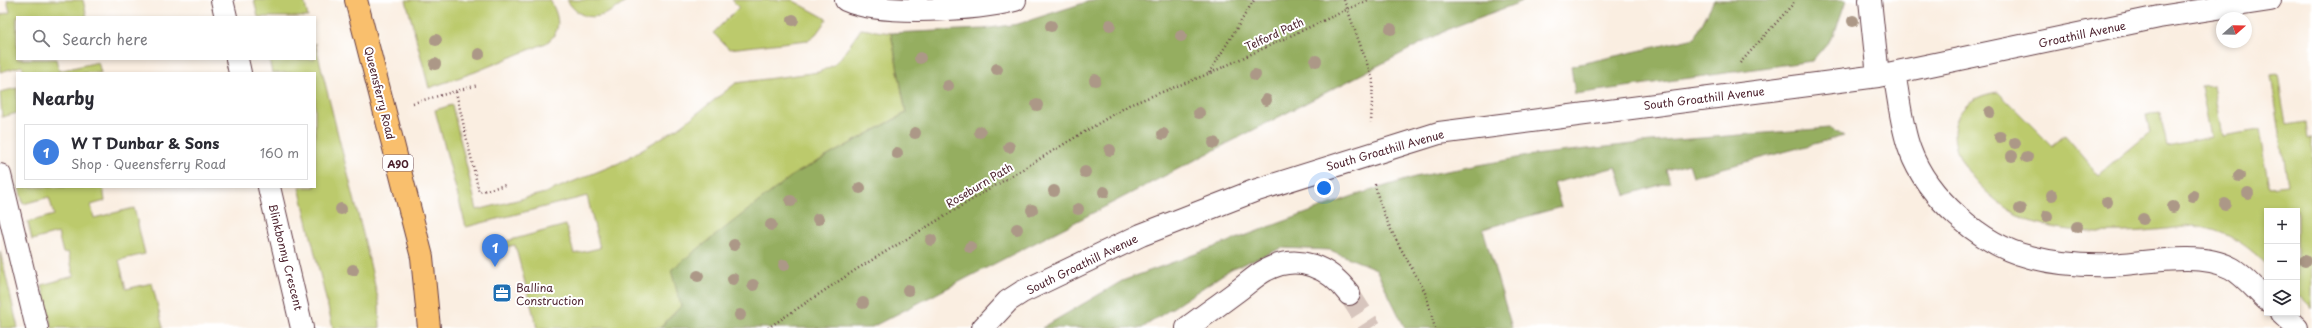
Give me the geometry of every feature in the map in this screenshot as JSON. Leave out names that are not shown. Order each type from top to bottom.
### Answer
[{"type":"main road","name":"Queensferry Road","points":[[356,0],[422,257],[429,328]]},
{"type":"street","points":[[222,0],[226,16]]},
{"type":"street","points":[[846,0],[856,4],[888,10],[918,5],[980,6],[1015,0]]},
{"type":"street","points":[[1870,0],[1886,74],[1910,150],[1922,176],[1940,198],[1977,232],[2000,245],[2029,257],[2065,264],[2110,265],[2188,259],[2208,260],[2231,268],[2264,297]]},
{"type":"street","name":"Groathill Avenue","points":[[1886,74],[2159,17],[2270,0]]},
{"type":"street","points":[[236,60],[240,72]]},
{"type":"street","name":"South Groathill Avenue","points":[[983,328],[1008,301],[1022,292],[1141,235],[1254,191],[1369,153],[1439,133],[1886,74]]},
{"type":"street","points":[[0,175],[36,328]]},
{"type":"street","name":"Blinkbonny Crescent","points":[[268,188],[302,328]]},
{"type":"street","points":[[1187,328],[1266,270],[1289,262],[1311,264],[1326,270],[1340,281],[1349,294]]},
{"type":"street","points":[[2284,316],[2297,328]]},
{"type":"path","points":[[1208,74],[1254,0]]},
{"type":"path","points":[[1344,0],[1373,80],[1369,153],[1377,196],[1405,259],[1422,285],[1435,328]]},
{"type":"path","name":"Telford Path","points":[[1208,74],[1368,0]]},
{"type":"path","points":[[1726,95],[1732,75],[1746,54],[1793,4],[1793,0]]},
{"type":"path","name":"Roseburn Path","points":[[768,328],[857,269],[1129,105],[1208,74]]},
{"type":"path","points":[[436,97],[478,85]]},
{"type":"path","points":[[456,92],[479,192],[505,185]]},
{"type":"green space","points":[[7,0],[83,0],[87,16],[16,16],[16,60],[56,60],[59,71],[98,62],[101,72],[25,72],[22,66],[0,72],[0,15],[10,12]]},
{"type":"green space","points":[[254,0],[304,0],[308,16],[258,16]]},
{"type":"green space","points":[[406,0],[550,0],[556,12],[558,23],[555,33],[546,43],[475,72],[429,88]]},
{"type":"green space","points":[[567,0],[628,0],[612,11],[588,17],[574,9]]},
{"type":"green space","points":[[732,0],[792,0],[827,19],[816,34],[808,40],[729,49],[713,33],[739,7]]},
{"type":"green space","points":[[1093,0],[1526,0],[1451,28],[870,328],[660,328],[681,306],[671,270],[793,175],[906,113],[891,33],[983,29],[1018,24]]},
{"type":"green space","points":[[1714,0],[1846,0],[1834,35],[1812,61],[1575,94],[1571,66],[1695,38]]},
{"type":"green space","points":[[861,29],[891,33],[906,113],[793,175],[681,306],[660,328],[537,328],[515,245],[497,249],[496,244],[566,225],[574,254],[600,248],[587,196],[466,227],[435,110],[452,105],[477,210],[545,193],[619,163],[681,126],[736,83],[819,72],[832,66],[842,56]]},
{"type":"green space","points":[[316,47],[379,303],[380,328],[333,328],[299,188],[316,188],[316,72],[272,72],[269,60],[316,60]]},
{"type":"green space","points":[[2278,75],[2286,125],[2306,122],[2308,139],[2312,138],[2312,309],[2300,297],[2300,208],[2264,208],[2264,262],[2251,250],[2225,234],[2193,226],[2133,232],[2092,232],[2052,227],[2033,222],[2019,216],[1988,193],[1974,179],[1963,163],[1956,146],[1954,129],[1960,113],[1976,98],[1998,92],[2052,146],[2065,135],[2099,175],[2150,132],[2146,115],[2160,113],[2167,146],[2211,137],[2201,86],[2213,85],[2222,136],[2259,130],[2269,187],[2288,185],[2271,76]]},
{"type":"green space","points":[[16,88],[16,113],[2,117],[0,92]]},
{"type":"green space","points":[[1829,128],[1844,136],[1693,176],[1689,164],[1666,170],[1670,182],[1626,195],[1616,167],[1554,183],[1561,207],[1483,229],[1512,328],[1405,328],[1376,269],[1330,250],[1282,248],[1231,269],[1142,328],[1042,328],[1122,281],[1353,196],[1415,177],[1533,155],[1651,142]]},
{"type":"green space","points":[[19,188],[103,188],[105,201],[91,205],[94,218],[134,208],[145,254],[119,260],[126,289],[152,283],[163,328],[52,328],[42,285],[74,276],[68,252],[63,253],[58,233],[32,240],[28,222],[54,215],[49,197],[23,204]]},
{"type":"green space","points":[[0,251],[18,328],[0,328]]},
{"type":"tunnel","points":[[1349,294],[1371,328]]},
{"type":"place","name":"W T Dunbar & Sons","points":[[495,267]]},
{"type":"place","name":"Ballina Construction","points":[[502,293]]}]
